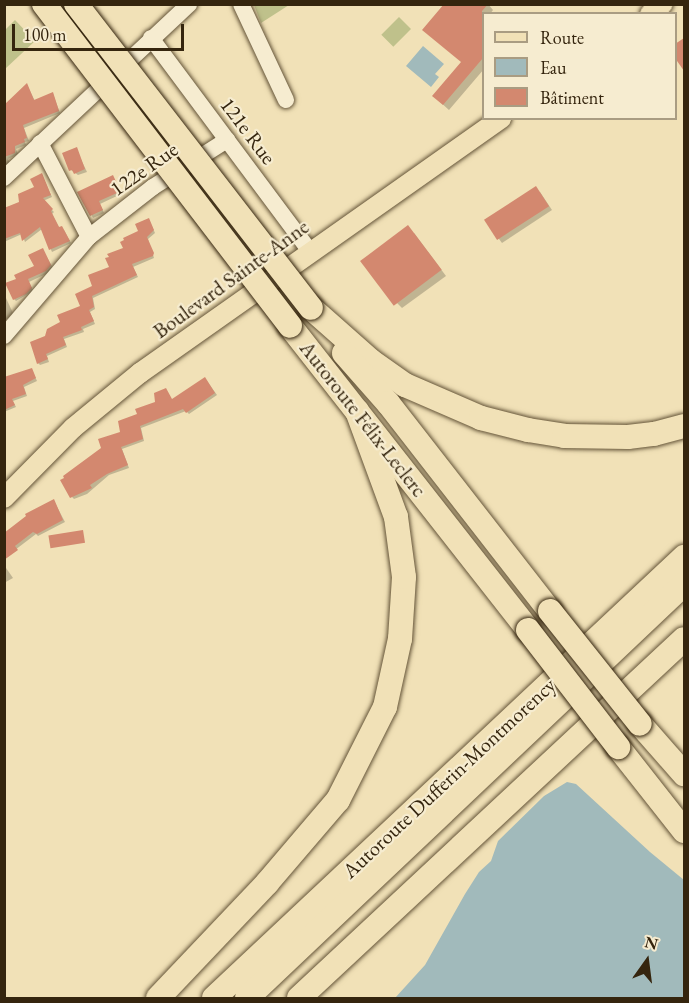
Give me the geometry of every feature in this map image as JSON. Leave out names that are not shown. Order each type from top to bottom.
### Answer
[{"type":"highway","name":"Autoroute Félix-Leclerc","points":[[44,4],[290,326],[684,831]]},
{"type":"highway","name":"Autoroute Félix-Leclerc","points":[[76,4],[310,308]]},
{"type":"highway","points":[[310,308],[324,317],[358,350],[405,386],[481,418],[564,436],[628,437],[654,434],[684,426]]},
{"type":"highway","points":[[310,308],[337,346],[388,403],[640,724],[684,774]]},
{"type":"highway","points":[[159,999],[267,884],[338,800],[385,707],[400,639],[404,577],[396,517],[357,411]]},
{"type":"highway","name":"Autoroute Dufferin-Montmorency","points":[[214,999],[684,557]]},
{"type":"highway","name":"Autoroute Dufferin-Montmorency","points":[[247,999],[684,584]]},
{"type":"highway","points":[[299,999],[684,639]]},
{"type":"main road","name":"Boulevard Sainte-Anne","points":[[4,498],[73,428],[105,400],[310,251],[498,120]]},
{"type":"street","points":[[4,178],[189,4]]},
{"type":"street","points":[[241,4],[286,100]]},
{"type":"street","name":"121e Rue","points":[[151,38],[310,251]]},
{"type":"street","name":"122e Rue","points":[[4,336],[89,237],[153,186],[227,140]]},
{"type":"street","points":[[40,143],[89,237]]},
{"type":"green space","points":[[254,5],[289,5],[261,23]]},
{"type":"green space","points":[[399,17],[411,29],[393,47],[381,35]]},
{"type":"green space","points":[[15,20],[35,41],[5,69],[5,30]]},
{"type":"water","points":[[423,46],[444,64],[435,74],[439,77],[431,87],[406,66]]},
{"type":"water","points":[[567,782],[576,784],[684,880],[684,998],[395,998],[425,965],[465,894],[479,872],[491,861],[498,841],[544,796]]},
{"type":"building","points":[[444,4],[488,4],[482,11],[482,59],[443,105],[432,96],[461,62],[422,30]]},
{"type":"building","points":[[684,38],[684,71],[677,61],[677,43]]},
{"type":"building","points":[[27,83],[34,100],[53,92],[59,111],[23,125],[27,138],[24,139],[25,142],[15,146],[15,153],[4,157],[4,105]]},
{"type":"building","points":[[77,147],[85,169],[74,174],[72,170],[69,171],[62,153]]},
{"type":"building","points":[[42,173],[51,195],[43,198],[53,209],[51,211],[59,227],[62,226],[70,241],[49,250],[40,227],[22,241],[20,233],[4,239],[4,208],[19,202],[18,194],[34,187],[30,179]]},
{"type":"building","points":[[113,175],[119,188],[116,189],[117,193],[99,201],[103,210],[90,216],[77,192]]},
{"type":"building","points":[[536,186],[549,206],[497,240],[484,220]]},
{"type":"building","points":[[149,218],[154,230],[147,237],[154,253],[153,256],[132,264],[137,275],[92,296],[94,307],[89,310],[94,321],[81,327],[82,330],[63,337],[66,345],[46,354],[48,359],[37,364],[30,342],[45,336],[47,329],[60,322],[57,315],[80,306],[75,294],[92,286],[88,275],[109,267],[105,258],[109,257],[107,254],[123,248],[120,242],[124,240],[123,238],[138,231],[135,224]]},
{"type":"building","points":[[408,225],[442,270],[394,306],[360,261]]},
{"type":"building","points":[[43,248],[51,265],[46,271],[28,279],[32,288],[26,294],[13,300],[5,283],[16,279],[14,275],[34,266],[28,255]]},
{"type":"building","points":[[32,368],[36,378],[23,385],[26,394],[12,399],[15,405],[4,410],[4,377]]},
{"type":"building","points":[[205,377],[215,393],[186,413],[183,409],[140,426],[143,439],[121,447],[128,465],[107,474],[90,485],[92,488],[70,498],[60,480],[101,448],[98,439],[120,432],[118,421],[137,414],[135,409],[155,402],[154,393],[166,388],[172,399]]},
{"type":"building","points":[[54,499],[63,520],[37,534],[33,532],[15,546],[18,550],[4,560],[4,533],[26,516],[25,514]]},
{"type":"building","points":[[83,530],[85,543],[50,548],[48,535]]}]
